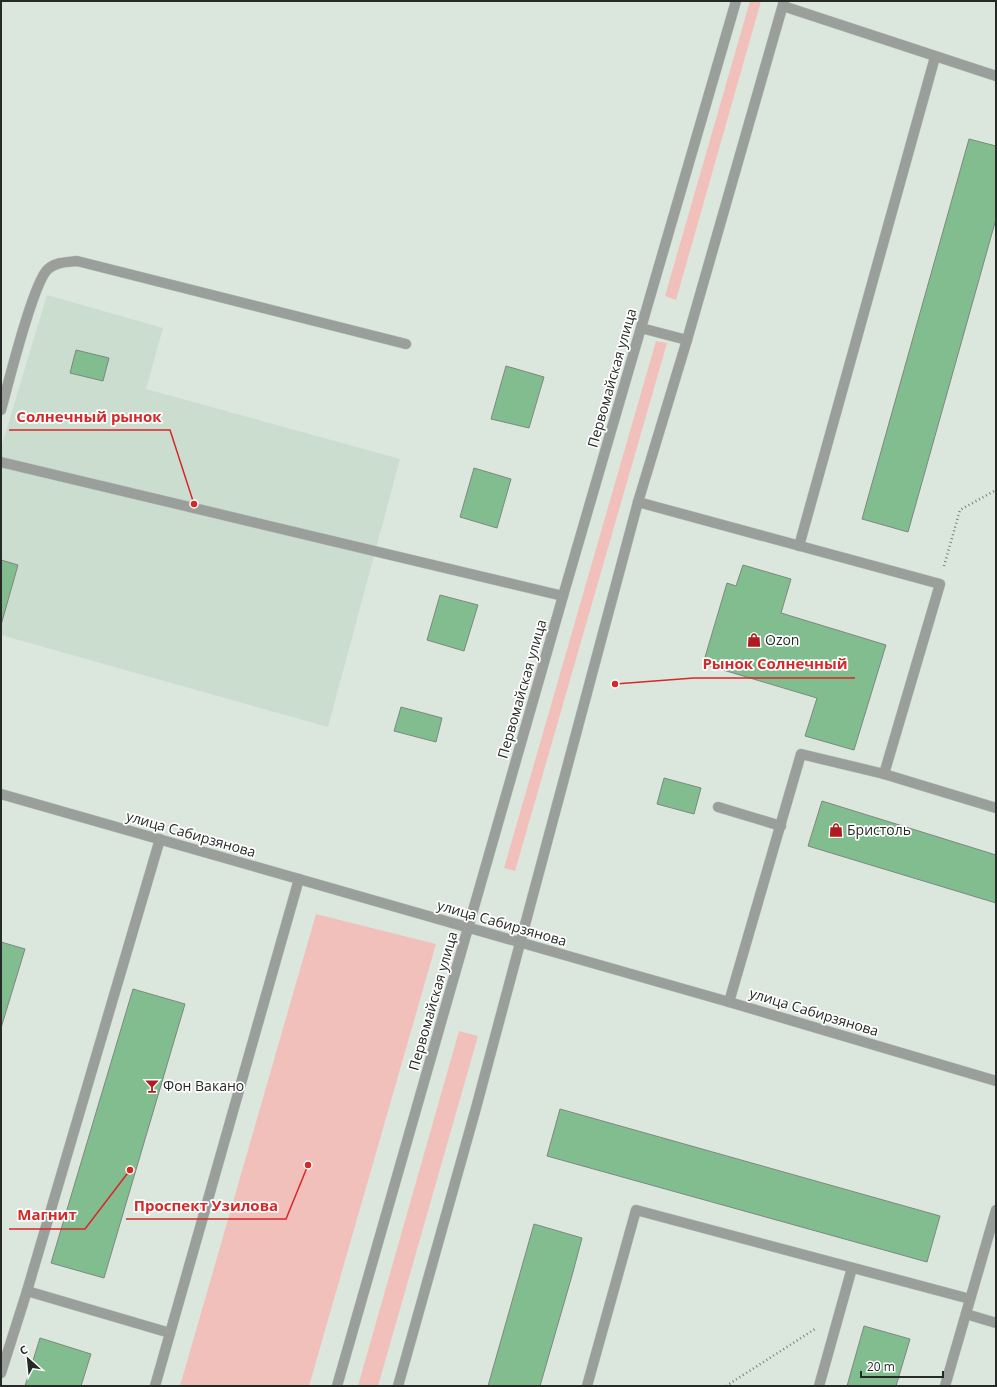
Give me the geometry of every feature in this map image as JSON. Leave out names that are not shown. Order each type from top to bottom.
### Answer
[{"type":"street","name":"Первомайская улица","points":[[337,1386],[563,596],[736,1]]},
{"type":"street","points":[[398,1386],[476,1108],[638,502],[687,340],[783,4],[936,57],[996,76]]},
{"type":"street","points":[[799,546],[936,57]]},
{"type":"street","points":[[1,410],[36,291],[48,270],[58,263],[77,261],[406,344]]},
{"type":"street","points":[[641,328],[687,340]]},
{"type":"street","points":[[1,462],[563,596]]},
{"type":"street","points":[[638,502],[940,584],[884,774]]},
{"type":"street","points":[[729,1002],[782,826],[801,754],[884,774],[996,808]]},
{"type":"street","name":"улица Сабирзянова","points":[[1,794],[729,1002],[996,1081]]},
{"type":"street","points":[[718,807],[782,826]]},
{"type":"street","points":[[1,1373],[27,1290],[160,839]]},
{"type":"street","points":[[155,1386],[299,879]]},
{"type":"street","points":[[587,1386],[636,1210],[970,1299]]},
{"type":"street","points":[[945,1386],[996,1210]]},
{"type":"street","points":[[819,1386],[841,1312],[852,1268]]},
{"type":"street","points":[[27,1290],[170,1333]]},
{"type":"street","points":[[966,1314],[996,1323]]},
{"type":"path","points":[[940,584],[960,510],[996,490]]},
{"type":"path","points":[[726,1386],[841,1312]]},
{"type":"shaded area","points":[[750,1],[761,1],[676,300],[665,296]]},
{"type":"shaded area","points":[[47,295],[163,328],[146,389],[400,459],[328,727],[1,635],[1,448]]},
{"type":"shaded area","points":[[656,341],[667,343],[515,871],[504,868]]},
{"type":"shaded area","points":[[316,914],[436,944],[309,1386],[180,1386]]},
{"type":"shaded area","points":[[459,1031],[478,1036],[378,1386],[358,1386]]},
{"type":"building","points":[[969,139],[996,146],[996,219],[908,532],[862,519]]},
{"type":"building","points":[[76,350],[109,358],[103,381],[70,373]]},
{"type":"building","points":[[506,366],[544,377],[529,428],[491,419]]},
{"type":"building","points":[[474,468],[511,479],[497,528],[460,517]]},
{"type":"building","points":[[1,560],[18,565],[1,625]]},
{"type":"building","points":[[743,565],[791,579],[781,613],[886,645],[854,750],[805,736],[817,698],[703,664],[727,583],[736,586]]},
{"type":"building","points":[[440,595],[478,605],[464,651],[427,640]]},
{"type":"building","points":[[401,707],[442,718],[436,742],[394,731]]},
{"type":"building","points":[[664,778],[701,788],[694,814],[657,804]]},
{"type":"building","points":[[822,801],[996,855],[996,903],[808,846]]},
{"type":"building","points":[[1,942],[25,949],[1,1028]]},
{"type":"building","points":[[133,989],[185,1004],[104,1278],[51,1263]]},
{"type":"building","points":[[560,1109],[940,1216],[927,1262],[547,1156]]},
{"type":"building","points":[[534,1224],[582,1238],[573,1272],[540,1386],[488,1386]]},
{"type":"building","points":[[864,1326],[910,1339],[896,1386],[847,1386]]},
{"type":"building","points":[[40,1338],[91,1354],[81,1386],[25,1386]]},
{"type":"place","name":"Солнечный рынок","points":[[194,504]]},
{"type":"place","name":"Ozon","points":[[754,640]]},
{"type":"place","name":"Рынок Солнечный","points":[[615,684]]},
{"type":"place","name":"Бристоль","points":[[836,830]]},
{"type":"place","name":"Фон Вакано","points":[[152,1086]]},
{"type":"place","name":"Проспект Узилова","points":[[308,1165]]},
{"type":"place","name":"Магнит","points":[[130,1170]]}]
